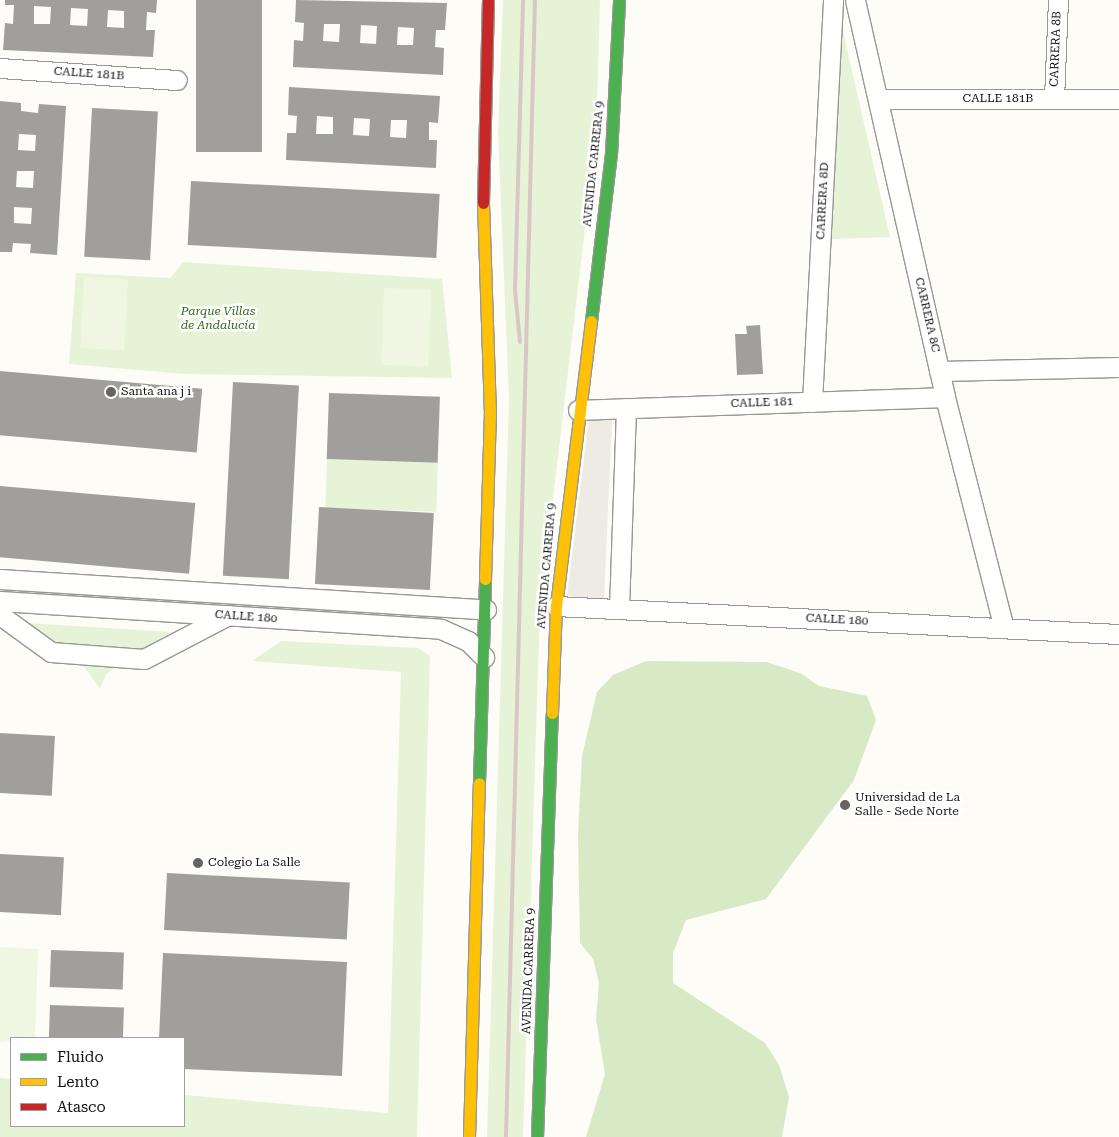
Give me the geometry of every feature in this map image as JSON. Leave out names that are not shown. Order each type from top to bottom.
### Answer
[{"type":"main road","points":[[469,1137],[486,610],[490,411],[482,179],[488,0]]},
{"type":"main road","name":"AVENIDA CARRERA 9","points":[[537,1137],[556,606],[578,410],[611,154],[619,0]]},
{"type":"street","name":"CARRERA 8D","points":[[812,402],[833,0]]},
{"type":"street","name":"CARRERA 8C","points":[[854,0],[945,397],[1004,628]]},
{"type":"street","name":"CARRERA 8B","points":[[1054,99],[1058,0]]},
{"type":"street","name":"CALLE 181B","points":[[0,68],[177,80]]},
{"type":"street","name":"CALLE 181B","points":[[878,99],[1119,99]]},
{"type":"street","points":[[939,371],[1119,367]]},
{"type":"street","name":"CALLE 181","points":[[578,410],[945,397]]},
{"type":"street","points":[[619,609],[626,408]]},
{"type":"street","name":"CALLE 180","points":[[0,579],[486,610]]},
{"type":"street","name":"CALLE 180","points":[[0,601],[441,629],[468,641],[484,657]]},
{"type":"street","name":"CALLE 180","points":[[556,606],[1119,634]]},
{"type":"street","points":[[0,615],[50,652],[144,659],[228,616]]},
{"type":"green space","points":[[503,0],[600,0],[596,136],[540,608],[523,1137],[487,1137],[509,399],[498,132]]},
{"type":"green space","points":[[837,5],[890,237],[832,239]]},
{"type":"green space","name":"Parque Villas de Andalucía","points":[[183,262],[442,279],[452,378],[184,374],[69,364],[76,273],[170,278]]},
{"type":"green space","points":[[84,277],[128,279],[124,350],[80,348]]},
{"type":"green space","points":[[384,288],[431,290],[428,367],[381,365]]},
{"type":"green space","points":[[327,459],[438,463],[436,512],[325,508]]},
{"type":"green space","points":[[0,586],[434,616],[433,624],[0,594]]},
{"type":"green space","points":[[26,623],[171,632],[142,650],[52,643]]},
{"type":"green space","points":[[281,641],[418,648],[430,656],[417,1137],[0,1137],[0,1078],[10,1079],[10,1127],[185,1127],[185,1095],[388,1113],[401,672],[252,661]]},
{"type":"green space","points":[[646,661],[767,662],[800,673],[819,686],[867,696],[876,720],[854,780],[766,899],[686,920],[673,953],[673,983],[765,1043],[779,1065],[789,1097],[782,1137],[586,1137],[605,1074],[596,1019],[599,983],[593,959],[580,943],[578,833],[582,756],[597,692],[613,675]]},
{"type":"green space","points":[[81,662],[118,664],[106,675],[100,689]]},
{"type":"green space","points":[[0,947],[38,949],[35,1037],[10,1037],[10,1041],[0,1042]]},
{"type":"shaded area","points":[[589,418],[612,419],[604,599],[567,596]]},
{"type":"building","points":[[5,0],[157,0],[156,13],[147,12],[146,30],[155,30],[153,57],[3,50],[5,23],[13,24],[14,5],[5,5]],"holes":[[[34,6],[51,7],[50,24],[34,24]],[[71,8],[88,9],[87,26],[70,25]],[[108,10],[124,11],[124,28],[107,27]]]},
{"type":"building","points":[[196,0],[262,0],[262,152],[196,152]]},
{"type":"building","points":[[296,0],[447,3],[445,30],[436,30],[435,47],[444,48],[443,75],[293,67],[294,40],[303,41],[304,23],[295,22]],"holes":[[[324,24],[340,24],[339,42],[323,41]],[[361,25],[377,26],[376,44],[360,43]],[[398,27],[414,28],[413,45],[397,45]]]},
{"type":"building","points":[[289,87],[440,96],[438,123],[429,122],[429,140],[437,140],[436,168],[286,160],[287,133],[296,133],[297,116],[288,115]],"holes":[[[317,116],[333,117],[333,134],[316,134]],[[354,118],[370,119],[369,136],[353,135]],[[391,120],[407,120],[406,138],[390,137]]]},
{"type":"building","points":[[0,101],[21,103],[21,111],[38,113],[39,104],[66,106],[57,255],[30,253],[31,244],[13,243],[12,252],[0,252]],"holes":[[[19,134],[36,135],[35,151],[18,150]],[[17,171],[34,171],[33,188],[16,187]],[[14,207],[32,208],[31,224],[14,223]]]},
{"type":"building","points":[[92,108],[158,111],[150,260],[84,257]]},
{"type":"building","points":[[191,181],[440,194],[436,258],[188,245]]},
{"type":"building","points":[[760,325],[763,374],[737,375],[735,334],[747,334],[746,326]]},
{"type":"building","points":[[0,371],[202,389],[197,452],[0,435]]},
{"type":"building","points":[[233,382],[299,385],[289,579],[223,576]]},
{"type":"building","points":[[329,393],[440,397],[438,463],[327,459]]},
{"type":"building","points":[[0,486],[195,503],[189,574],[0,557]]},
{"type":"building","points":[[319,507],[434,513],[430,590],[315,584]]},
{"type":"building","points":[[0,733],[55,736],[52,796],[0,793]]},
{"type":"building","points":[[0,854],[64,857],[61,915],[0,912]]},
{"type":"building","points":[[167,873],[350,883],[347,939],[164,930]]},
{"type":"building","points":[[51,950],[124,953],[123,990],[50,987]]},
{"type":"building","points":[[163,953],[347,962],[342,1076],[185,1069],[185,1037],[159,1037]]},
{"type":"building","points":[[50,1005],[124,1008],[123,1037],[49,1037]]},
{"type":"railway","points":[[520,342],[515,290],[523,0]]},
{"type":"railway","points":[[506,1137],[535,0]]},
{"type":"traffic: fast","points":[[591,321],[611,154],[619,0]]},
{"type":"traffic: fast","points":[[479,783],[485,579]]},
{"type":"traffic: fast","points":[[537,1137],[552,713]]},
{"type":"traffic: slow","points":[[483,203],[490,411],[485,579]]},
{"type":"traffic: slow","points":[[552,713],[556,606],[591,321]]},
{"type":"traffic: slow","points":[[469,1137],[479,783]]},
{"type":"traffic: jam","points":[[483,203],[488,0]]},
{"type":"place","name":"Santa ana j i","points":[[111,392]]},
{"type":"place","name":"Universidad de La Salle - Sede Norte","points":[[845,805]]},
{"type":"place","name":"Colegio La Salle","points":[[198,863]]}]
